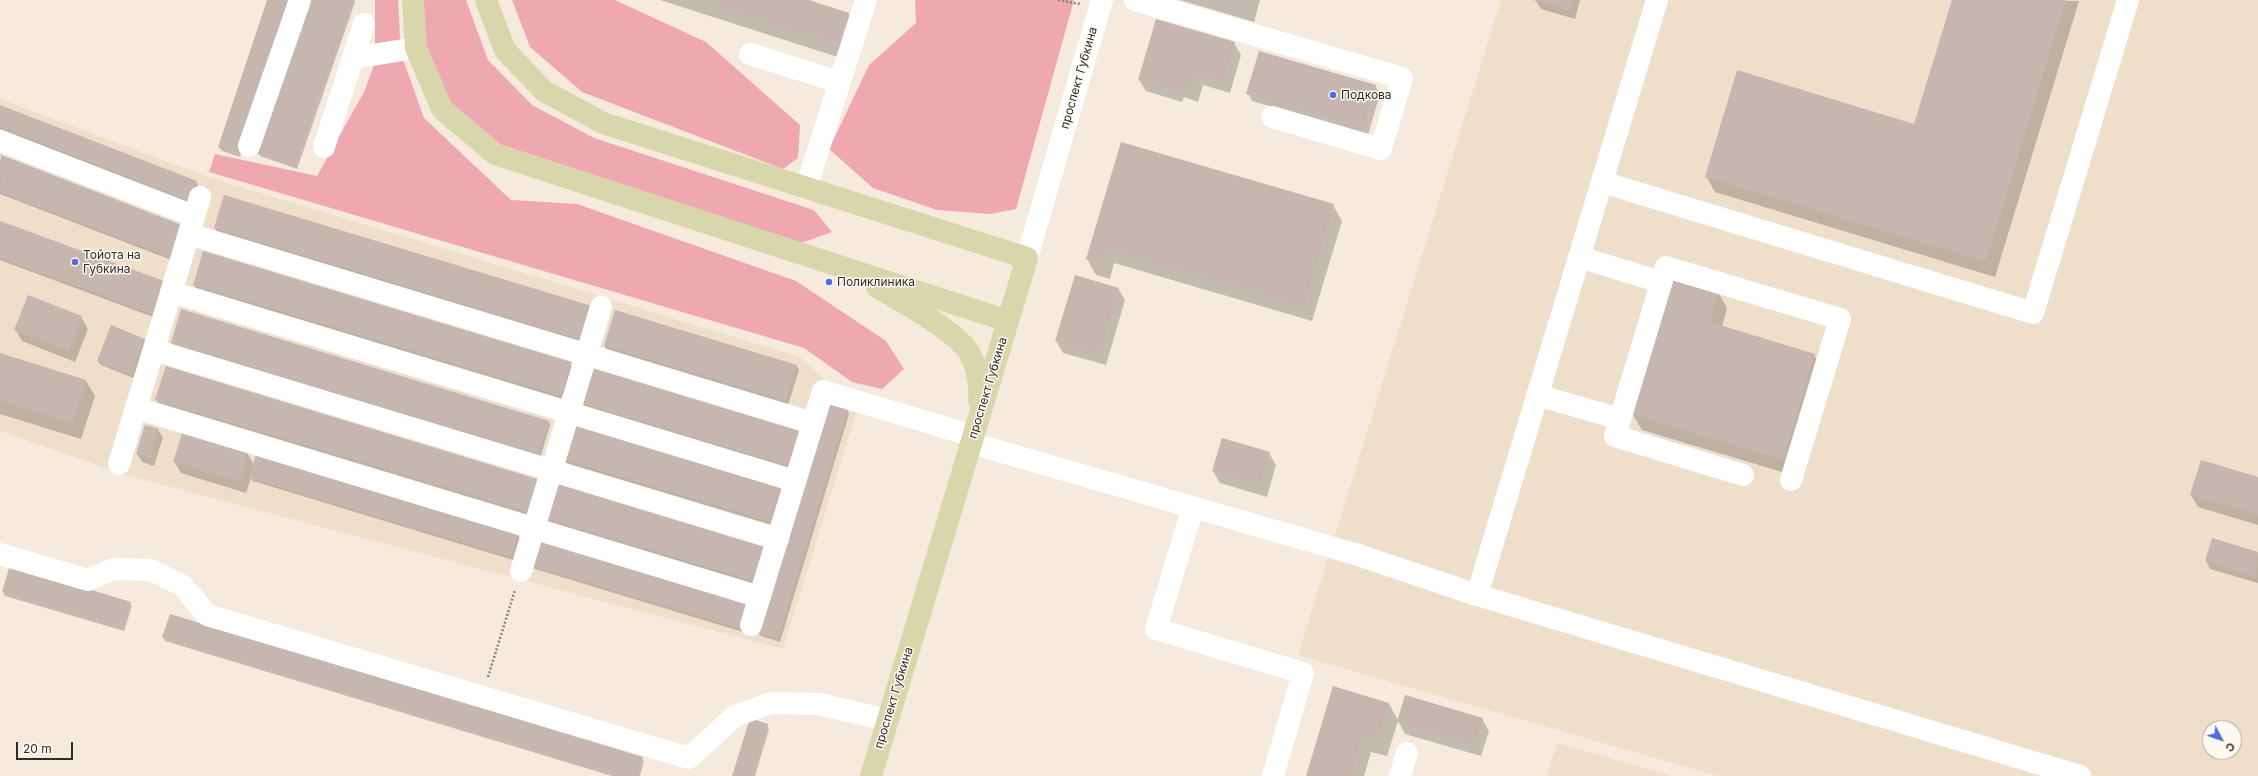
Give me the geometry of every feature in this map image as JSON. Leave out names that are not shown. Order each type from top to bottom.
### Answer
[{"type":"main road","points":[[413,0],[416,48],[442,109],[495,154],[1008,321]]},
{"type":"main road","points":[[486,0],[504,50],[544,91],[603,123],[1026,258]]},
{"type":"main road","name":"проспект Губкина","points":[[870,776],[1026,258]]},
{"type":"main road","points":[[847,268],[942,329],[968,351],[980,381],[974,433]]},
{"type":"street","points":[[249,146],[300,0]]},
{"type":"street","points":[[806,188],[866,0]]},
{"type":"street","name":"проспект Губкина","points":[[1026,258],[1102,0]]},
{"type":"street","points":[[1135,0],[1402,78],[1381,149],[1272,117]]},
{"type":"street","points":[[1477,595],[1657,0]]},
{"type":"street","points":[[1602,182],[2033,313],[2128,0]]},
{"type":"street","points":[[324,147],[364,24]]},
{"type":"street","points":[[353,58],[416,48]]},
{"type":"street","points":[[750,54],[839,82]]},
{"type":"street","points":[[0,141],[195,216],[587,354],[813,423]]},
{"type":"street","points":[[119,464],[195,216]]},
{"type":"street","points":[[1579,257],[1661,282]]},
{"type":"street","points":[[1743,475],[1615,436],[1666,267],[1840,320],[1791,480]]},
{"type":"street","points":[[171,292],[795,481]]},
{"type":"street","points":[[521,571],[601,307]]},
{"type":"street","points":[[154,350],[778,539]]},
{"type":"street","points":[[751,625],[823,391],[974,433],[1193,507],[1355,554],[1477,595],[2080,776]]},
{"type":"street","points":[[1538,395],[1620,419]]},
{"type":"street","points":[[136,408],[760,597]]},
{"type":"street","points":[[1193,507],[1156,629],[1304,673],[1273,776]]},
{"type":"street","points":[[0,554],[88,580],[113,569],[151,570],[183,586],[207,615],[690,758],[735,716],[771,702],[819,704],[888,720]]},
{"type":"street","points":[[1400,776],[1407,753]]},
{"type":"path","points":[[482,696],[521,571]]},
{"type":"shaded area","points":[[375,0],[398,0],[401,54],[424,118],[511,200],[577,204],[796,281],[886,341],[904,369],[882,389],[852,382],[804,348],[209,172],[215,154],[317,176],[364,92],[375,63]]},
{"type":"shaded area","points":[[423,0],[466,0],[488,60],[532,105],[594,138],[814,210],[832,232],[801,243],[501,145],[448,101],[426,45]]},
{"type":"shaded area","points":[[512,0],[615,0],[706,42],[800,125],[798,158],[783,169],[582,92],[530,47]]},
{"type":"shaded area","points":[[915,0],[1074,0],[1016,209],[990,214],[937,210],[873,188],[829,149],[869,65],[916,23]]},
{"type":"shaded area","points":[[1501,0],[2258,0],[2258,776],[1718,776],[1298,655]]},
{"type":"shaded area","points":[[0,99],[208,177],[800,357],[857,410],[783,649],[126,475],[0,431]]},
{"type":"shaded area","points":[[1557,743],[1671,776],[1547,776]]},
{"type":"building","points":[[267,0],[288,0],[238,154],[218,147]]},
{"type":"building","points":[[309,0],[353,0],[295,166],[256,153]]},
{"type":"building","points":[[700,0],[809,0],[849,13],[838,44]]},
{"type":"building","points":[[1224,0],[1247,0],[1245,7]]},
{"type":"building","points":[[1533,0],[1574,0],[1570,11]]},
{"type":"building","points":[[1952,0],[2066,0],[1986,262],[1705,177],[1737,70],[1914,124]]},
{"type":"building","points":[[1156,19],[1235,42],[1223,81],[1196,73],[1191,90],[1177,86],[1176,91],[1138,80]]},
{"type":"building","points":[[1259,51],[1376,85],[1363,128],[1246,94]]},
{"type":"building","points":[[0,105],[197,181],[189,201],[0,127]]},
{"type":"building","points":[[1121,142],[1334,204],[1304,306],[1105,248],[1101,264],[1086,259]]},
{"type":"building","points":[[1,155],[184,226],[172,258],[0,192]]},
{"type":"building","points":[[224,195],[592,306],[581,340],[214,228]]},
{"type":"building","points":[[0,221],[164,281],[152,314],[0,258]]},
{"type":"building","points":[[203,251],[571,362],[561,396],[193,285]]},
{"type":"building","points":[[1075,275],[1119,288],[1099,354],[1055,341]]},
{"type":"building","points":[[1674,278],[1719,291],[1710,322],[1815,354],[1783,460],[1632,415]]},
{"type":"building","points":[[28,295],[82,316],[69,351],[14,330]]},
{"type":"building","points":[[181,309],[549,421],[538,454],[171,343]]},
{"type":"building","points":[[615,310],[797,365],[786,401],[604,346]]},
{"type":"building","points":[[111,325],[145,339],[131,375],[97,361]]},
{"type":"building","points":[[0,353],[86,380],[72,424],[0,401]]},
{"type":"building","points":[[166,366],[537,479],[527,512],[155,400]]},
{"type":"building","points":[[592,368],[799,431],[788,466],[582,403]]},
{"type":"building","points":[[828,403],[848,409],[778,639],[758,633]]},
{"type":"building","points":[[145,425],[159,429],[150,458],[136,454]]},
{"type":"building","points":[[574,425],[780,487],[770,522],[563,459]]},
{"type":"building","points":[[182,433],[248,453],[239,482],[173,462]]},
{"type":"building","points":[[1222,438],[1270,452],[1260,485],[1212,471]]},
{"type":"building","points":[[256,455],[518,534],[511,557],[249,478]]},
{"type":"building","points":[[2201,460],[2258,477],[2258,515],[2190,495]]},
{"type":"building","points":[[557,484],[764,547],[754,581],[546,519]]},
{"type":"building","points":[[2212,538],[2258,552],[2256,577],[2205,561]]},
{"type":"building","points":[[539,541],[749,604],[741,629],[532,566]]},
{"type":"building","points":[[10,565],[131,602],[122,628],[2,592]]},
{"type":"building","points":[[170,614],[643,757],[637,776],[621,776],[162,637]]},
{"type":"building","points":[[1333,686],[1389,703],[1378,741],[1362,736],[1351,775],[1354,776],[1306,776]]},
{"type":"building","points":[[1405,695],[1483,718],[1475,745],[1397,722]]},
{"type":"building","points":[[750,718],[768,724],[752,776],[732,776]]},
{"type":"place","name":"Подкова","points":[[1333,95]]},
{"type":"place","name":"Тойота на Губкина","points":[[75,262]]},
{"type":"place","name":"Поликлиника","points":[[829,282]]}]
